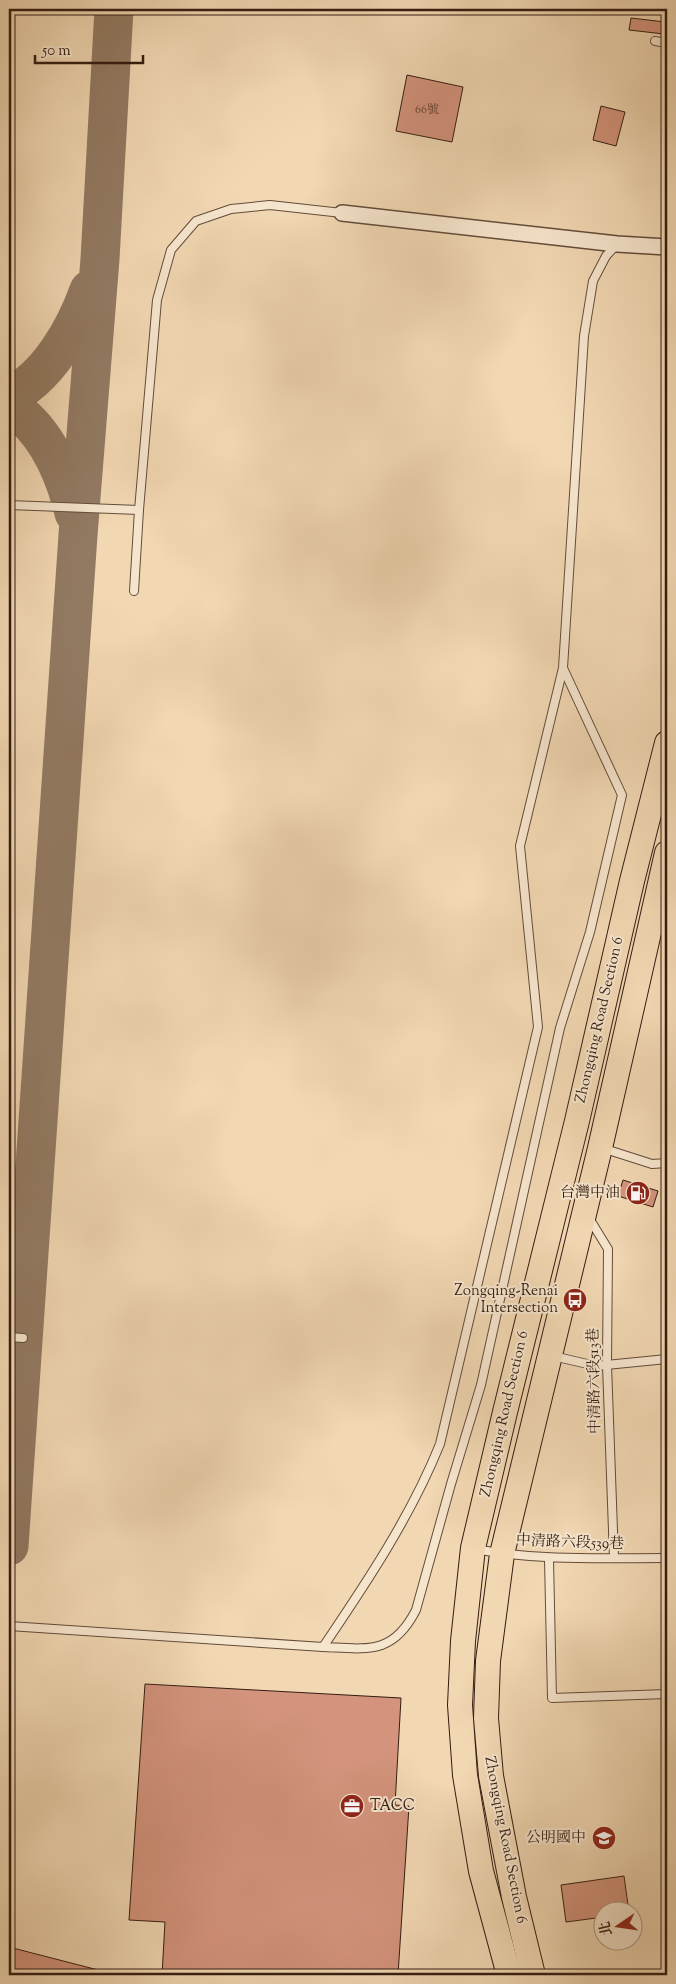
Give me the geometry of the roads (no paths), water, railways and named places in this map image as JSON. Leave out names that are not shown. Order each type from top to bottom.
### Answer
[{"type":"main road","name":"Zhongqing Road Section 6","points":[[534,1975],[514,1897],[491,1776],[486,1718],[488,1661],[502,1554],[548,1355],[600,1148],[650,886],[667,743]]},
{"type":"main road","name":"Zhongqing Road Section 6","points":[[509,1975],[481,1871],[465,1776],[460,1705],[463,1642],[473,1548],[577,1121],[650,886],[667,853]]},
{"type":"street","points":[[342,213],[617,244],[667,247]]},
{"type":"lane","points":[[655,41],[667,42]]},
{"type":"lane","points":[[134,591],[157,300],[172,250],[196,221],[231,209],[270,205],[342,213]]},
{"type":"lane","points":[[323,1647],[362,1589],[425,1480],[440,1444],[538,1027],[520,846],[563,668],[584,336],[593,281],[606,256],[617,244]]},
{"type":"lane","points":[[9,504],[139,510]]},
{"type":"lane","points":[[9,1626],[363,1648],[382,1646],[397,1637],[408,1626],[416,1610],[451,1484],[482,1385],[560,1028],[590,932],[622,795],[563,668]]},
{"type":"lane","points":[[600,1148],[652,1164],[667,1164]]},
{"type":"lane","points":[[667,1200],[667,1220]]},
{"type":"lane","name":"中清路六段513巷","points":[[584,1210],[608,1248],[607,1365],[614,1558]]},
{"type":"lane","points":[[9,1337],[24,1338]]},
{"type":"lane","points":[[548,1355],[596,1366],[667,1359]]},
{"type":"lane","name":"中清路六段539巷","points":[[473,1548],[502,1554],[549,1559],[667,1558]]},
{"type":"lane","points":[[549,1559],[552,1698],[667,1694]]},
{"type":"place","name":"台灣中油","points":[[638,1193]]},
{"type":"place","name":"Zongqing-Renai Intersection","points":[[575,1300]]},
{"type":"place","name":"TACC","points":[[352,1806]]},
{"type":"place","name":"公明國中","points":[[604,1838]]}]
